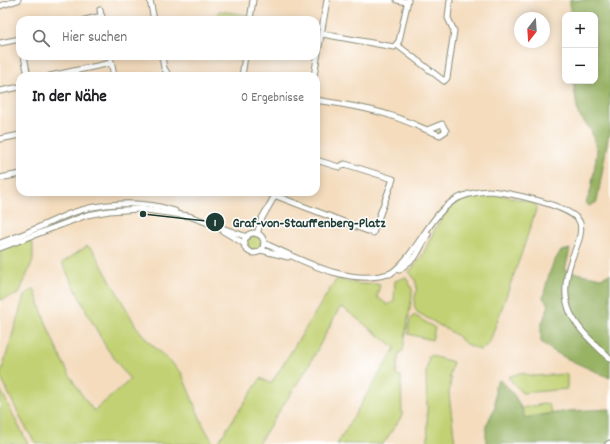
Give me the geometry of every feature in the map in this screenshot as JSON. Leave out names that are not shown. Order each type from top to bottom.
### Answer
[{"type":"street","points":[[0,6],[18,0]]},
{"type":"street","points":[[150,0],[153,16]]},
{"type":"street","points":[[251,16],[253,0]]},
{"type":"street","points":[[320,39],[328,0]]},
{"type":"street","points":[[397,0],[408,1],[397,45]]},
{"type":"street","points":[[397,45],[444,81],[448,78],[454,31],[448,18],[450,0]]},
{"type":"street","points":[[100,10],[102,16]]},
{"type":"street","points":[[322,34],[389,48],[397,45]]},
{"type":"street","points":[[0,43],[16,40]]},
{"type":"street","points":[[25,60],[27,72]]},
{"type":"street","points":[[111,60],[113,72]]},
{"type":"street","points":[[163,60],[166,72]]},
{"type":"street","points":[[243,72],[244,60]]},
{"type":"street","points":[[314,72],[316,60]]},
{"type":"street","points":[[69,72],[111,63]]},
{"type":"street","points":[[0,91],[16,88]]},
{"type":"street","points":[[320,101],[389,115],[427,130]]},
{"type":"street","points":[[0,139],[16,136]]},
{"type":"street","points":[[281,196],[373,233],[393,179],[345,164],[340,167],[320,161]]},
{"type":"street","points":[[0,178],[16,175]]},
{"type":"street","points":[[261,250],[301,260],[352,276],[372,278],[390,274],[405,267],[422,246],[432,226],[446,207],[460,198],[473,193],[489,191],[512,194],[560,208],[573,214],[580,223],[580,232],[567,279],[567,304],[572,319],[610,360]]},
{"type":"street","points":[[257,234],[262,218],[275,196]]},
{"type":"street","points":[[0,243],[28,233],[69,214],[108,205],[151,205],[171,210],[247,237]]},
{"type":"street","points":[[0,248],[71,220],[109,211],[148,210],[183,215]]},
{"type":"street","points":[[214,226],[245,244],[249,252],[255,253],[261,250],[264,243],[263,238],[257,234],[252,234],[247,237],[245,244]]},
{"type":"street","points":[[264,243],[301,260]]},
{"type":"green space","points":[[570,0],[610,0],[610,136],[608,138],[597,202],[589,206],[586,203],[591,189],[597,152],[591,130],[578,114],[573,84],[598,84],[598,12],[570,12]]},
{"type":"green space","points":[[219,11],[247,15],[247,16],[218,16]]},
{"type":"green space","points":[[487,194],[497,194],[535,203],[537,207],[489,344],[480,350],[466,344],[456,335],[417,312],[414,301],[417,287],[409,272],[421,258],[437,225],[449,208],[465,198]]},
{"type":"green space","points":[[251,236],[257,236],[261,240],[261,246],[257,250],[251,250],[247,246],[247,240]]},
{"type":"green space","points":[[28,241],[33,244],[33,260],[19,294],[0,300],[0,249]]},
{"type":"green space","points":[[87,246],[93,250],[136,326],[148,341],[181,372],[203,425],[211,439],[216,444],[36,444],[23,423],[0,376],[24,296],[34,288],[45,321],[58,352],[83,397],[94,411],[130,380],[106,347],[62,263]]},
{"type":"green space","points":[[570,249],[565,270],[601,278],[610,274],[610,378],[565,358],[541,342],[541,326],[549,305],[543,298],[549,273],[561,251]]},
{"type":"green space","points":[[406,277],[412,289],[412,296],[403,351],[399,353],[396,375],[401,376],[402,416],[383,444],[337,444],[395,348],[342,307],[339,309],[308,367],[258,444],[220,444],[218,442],[261,378],[271,384],[335,281],[338,279],[360,284],[380,284],[377,297],[388,305],[394,301],[395,281]]},
{"type":"green space","points":[[414,315],[435,328],[432,340],[408,334],[410,320]]},
{"type":"green space","points":[[429,355],[453,362],[449,378],[451,378],[449,394],[455,444],[428,444],[426,374]]},
{"type":"green space","points":[[520,373],[533,376],[567,374],[567,389],[522,393],[508,377]]},
{"type":"green space","points":[[499,380],[515,397],[525,418],[568,411],[610,409],[610,444],[486,444],[486,426],[495,407],[495,386]]},
{"type":"green space","points":[[0,389],[28,444],[0,444]]},
{"type":"green space","points":[[548,403],[552,413],[525,418],[522,408]]},
{"type":"place","name":"Graf-von-Stauffenberg-Platz","points":[[143,214]]}]
